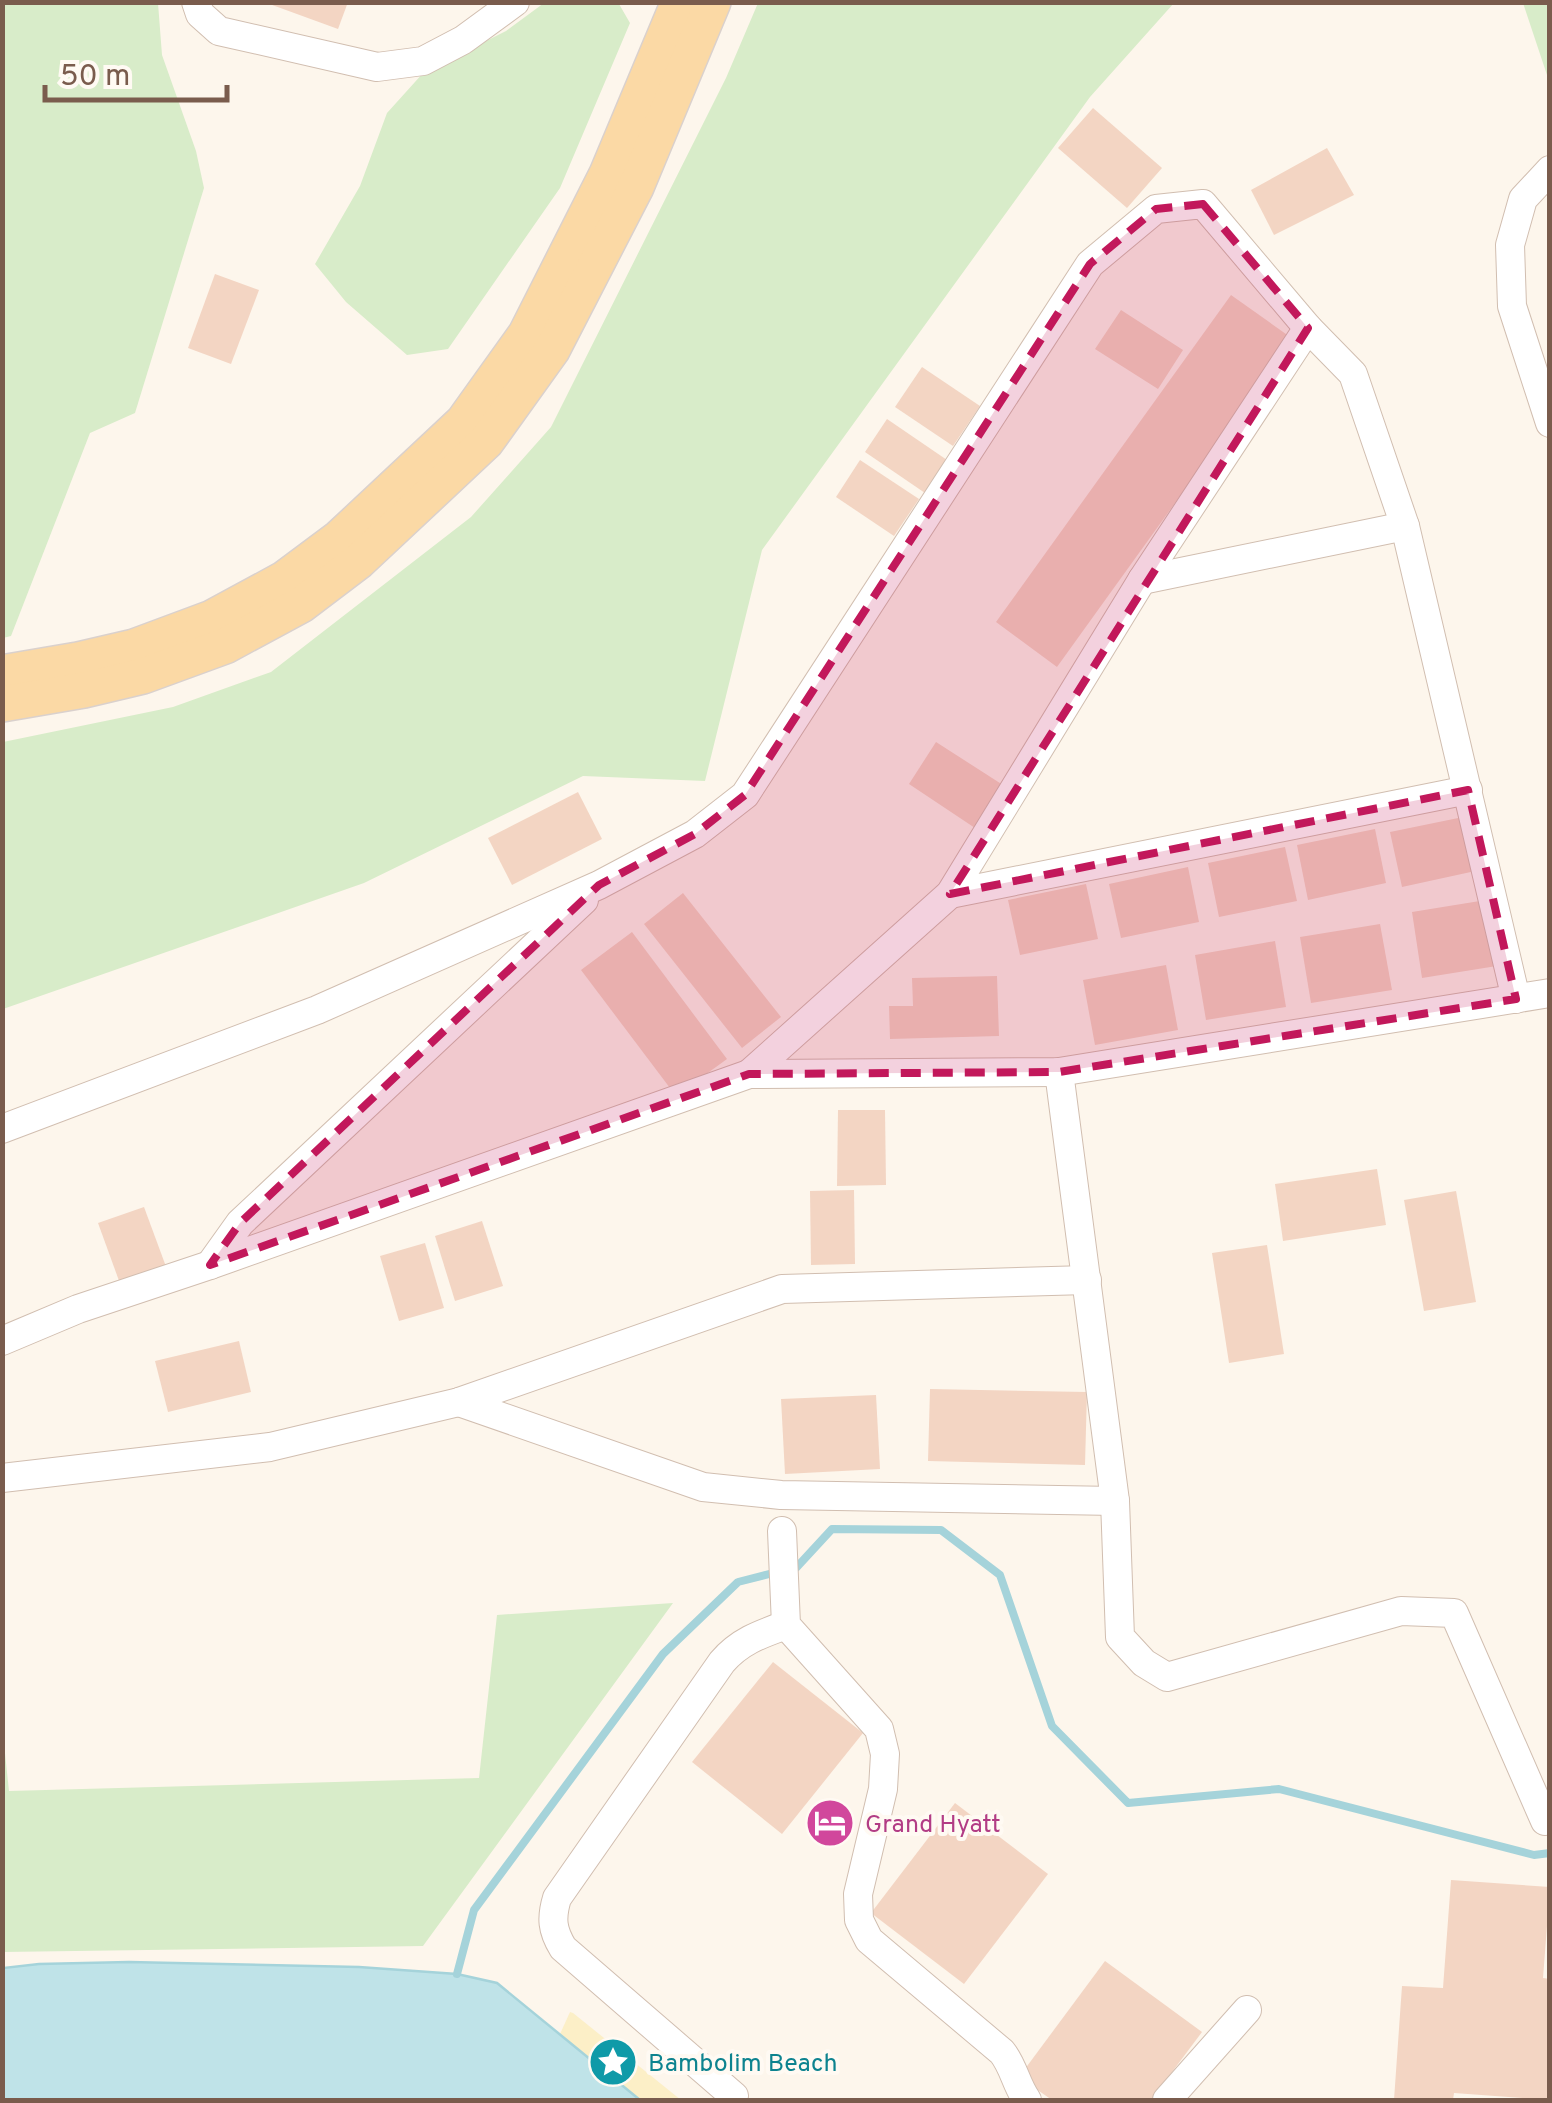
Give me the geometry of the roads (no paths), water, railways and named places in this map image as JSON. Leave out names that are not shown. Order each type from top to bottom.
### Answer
[{"type":"main road","points":[[2,704],[143,676],[225,646],[301,605],[358,562],[486,442],[561,334],[636,187],[713,2]]},
{"type":"main road","points":[[2,672],[134,647],[212,618],[270,587],[338,538],[463,422],[526,334],[607,174],[670,4]]},
{"type":"street","points":[[196,2],[200,14],[219,31],[377,67],[423,61],[463,40],[514,2]]},
{"type":"street","points":[[1550,170],[1523,198],[1510,245],[1512,306],[1550,423]]},
{"type":"street","points":[[2,1129],[316,1010],[600,885],[695,834],[744,795],[1090,264],[1156,209],[1203,204],[1308,328],[1354,374],[1405,526],[1516,1000]]},
{"type":"street","points":[[749,1074],[950,894],[1142,580],[1308,328]]},
{"type":"street","points":[[1142,580],[1405,526]]},
{"type":"street","points":[[950,894],[1468,790]]},
{"type":"street","points":[[210,1265],[240,1223],[600,885]]},
{"type":"street","points":[[2,1340],[78,1309],[749,1074],[1059,1072],[1550,993]]},
{"type":"street","points":[[1059,1072],[1115,1500],[1120,1637],[1144,1663],[1167,1676],[1400,1611],[1454,1613],[1545,1821]]},
{"type":"street","points":[[2,1478],[270,1447],[459,1402],[782,1290],[1087,1280]]},
{"type":"street","points":[[459,1402],[703,1487],[782,1495],[1115,1500]]},
{"type":"street","points":[[782,1531],[786,1625],[879,1729],[886,1754],[883,1788],[858,1894],[859,1920],[868,1940],[1002,2052],[1027,2100]]},
{"type":"street","points":[[734,2096],[563,1948],[553,1932],[552,1913],[557,1898],[722,1662],[750,1638],[786,1625]]},
{"type":"street","points":[[1167,2100],[1247,2010]]},
{"type":"water","points":[[129,1962],[359,1967],[457,1974],[497,1983],[640,2100],[3,2100],[3,1968]]},
{"type":"waterway","points":[[790,1569],[796,1568],[832,1529],[941,1530],[1000,1575],[1052,1726],[1128,1803],[1279,1789],[1534,1855],[1550,1853]]},
{"type":"waterway","points":[[457,1974],[474,1910],[663,1654],[738,1582],[777,1572]]},
{"type":"place","name":"Grand Hyatt","points":[[830,1823]]},
{"type":"place","name":"Bambolim Beach","points":[[613,2062]]}]
